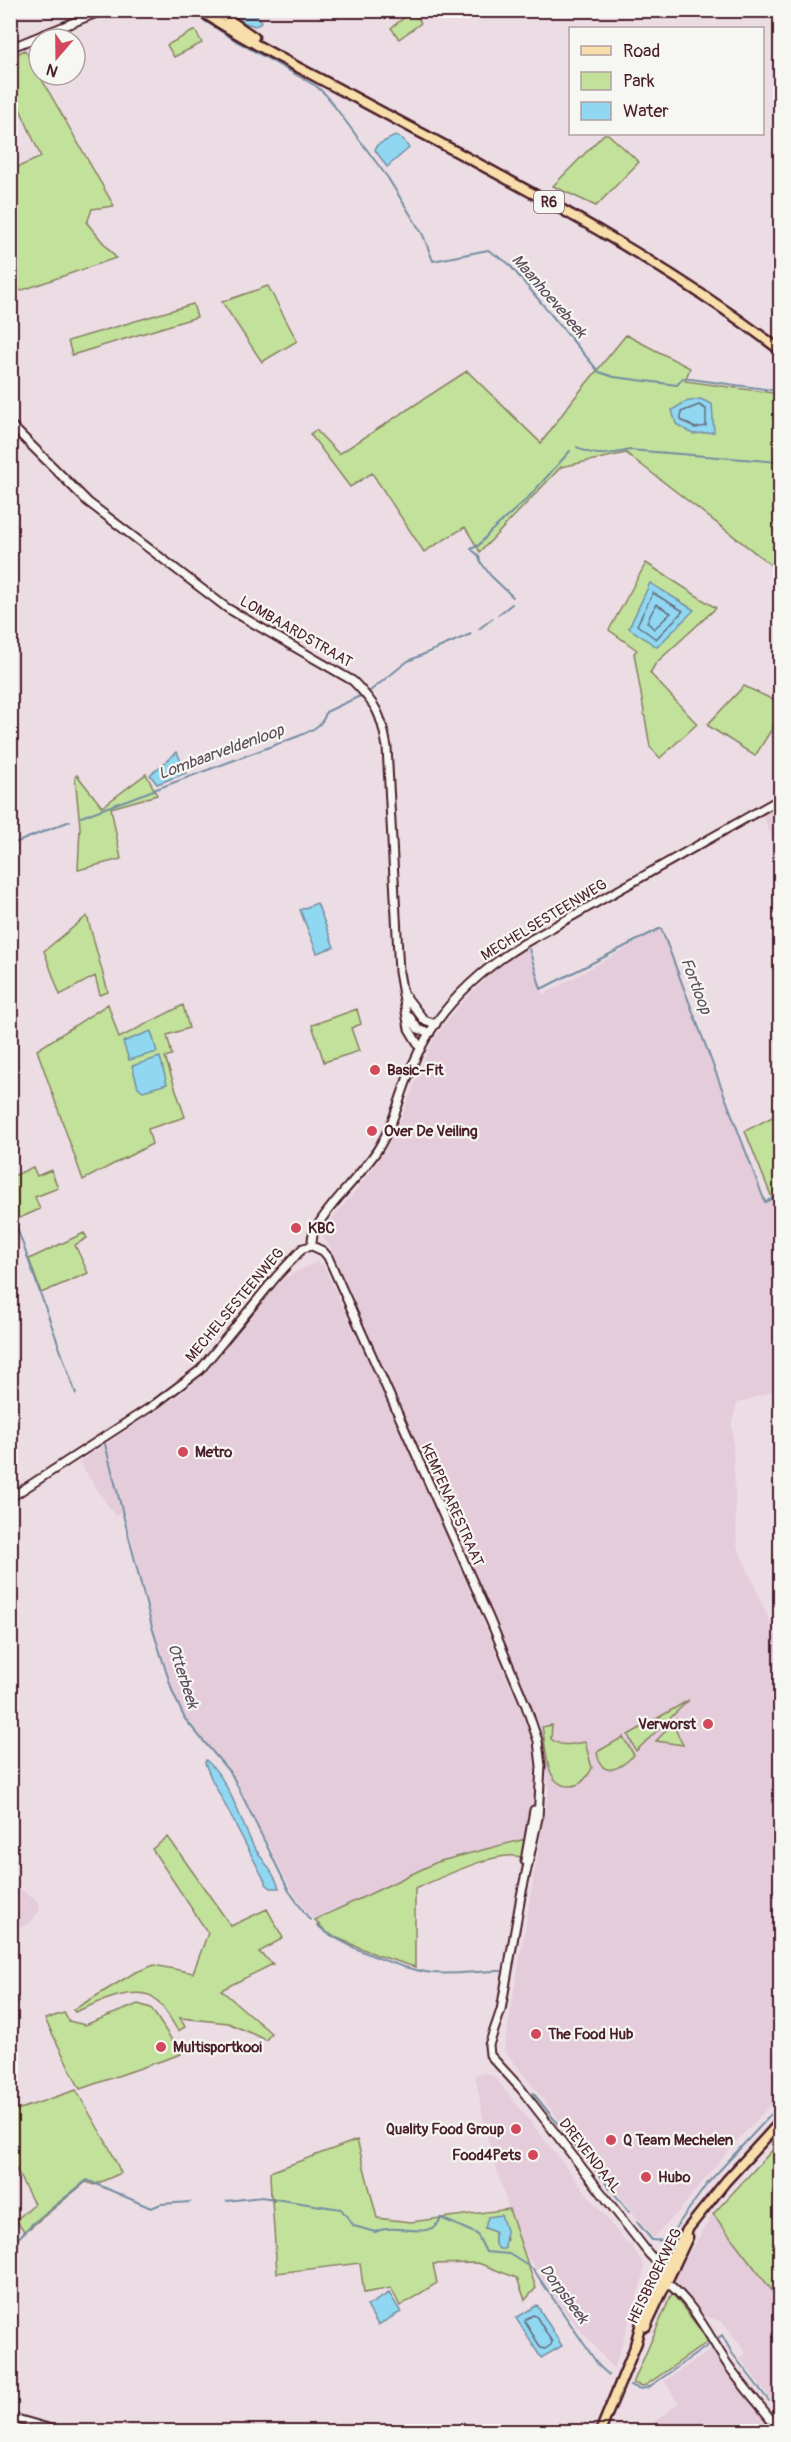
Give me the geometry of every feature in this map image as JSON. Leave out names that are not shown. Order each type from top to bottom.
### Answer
[{"type":"main road","name":"R6","points":[[199,10],[282,60],[628,246],[708,297],[780,350]]},
{"type":"main road","name":"R6","points":[[215,10],[307,72]]},
{"type":"main road","name":"HEISBROEKWEG","points":[[600,2432],[665,2275],[697,2218],[726,2181],[780,2122]]},
{"type":"street","points":[[10,48],[104,10]]},
{"type":"street","name":"LOMBAARDSTRAAT","points":[[10,424],[88,502],[227,608],[353,681],[368,697],[382,718],[387,747],[401,990],[409,1029],[421,1049]]},
{"type":"street","name":"MECHELSESTEENWEG","points":[[10,1498],[155,1404],[200,1370],[276,1277],[303,1248],[312,1246],[316,1227],[373,1157],[387,1134],[421,1049],[430,1033],[472,981],[502,957],[780,799]]},
{"type":"street","points":[[401,990],[424,1020],[436,1024]]},
{"type":"street","points":[[406,1011],[418,1029],[430,1033]]},
{"type":"street","name":"KEMPENARESTRAAT","points":[[312,1246],[323,1251],[328,1257],[522,1696],[538,1741],[541,1766],[540,1788],[533,1845],[520,1896],[501,2010],[489,2045],[490,2055]]},
{"type":"street","name":"DREVENDAAL","points":[[490,2055],[520,2089],[645,2249],[780,2431]]},
{"type":"street","points":[[10,2417],[62,2432]]},
{"type":"shaded area","points":[[780,797],[780,859],[761,810]]},
{"type":"shaded area","points":[[662,928],[765,1201],[780,1195],[780,1389],[737,1403],[732,1422],[737,1546],[780,1644],[780,2095],[732,2146],[679,2211],[653,2238],[504,2050],[549,1788],[540,1726],[330,1247],[320,1233],[370,1173],[387,1147],[436,1036],[456,1009],[496,968],[527,948],[543,995]]},
{"type":"shaded area","points":[[318,1261],[324,1267],[403,1435],[530,1731],[535,1765],[533,1800],[526,1838],[437,1862],[313,1920],[291,1889],[232,1775],[185,1719],[173,1693],[152,1627],[125,1512],[115,1516],[79,1462],[188,1389],[209,1368],[283,1279]]},
{"type":"shaded area","points":[[11,1882],[39,1903],[40,1909],[31,1923],[11,1930]]},
{"type":"shaded area","points":[[485,2073],[494,2076],[627,2244],[630,2243],[644,2266],[643,2277],[614,2369],[565,2312],[519,2244],[486,2133],[475,2074]]},
{"type":"shaded area","points":[[713,2214],[780,2301],[780,2412],[740,2358],[746,2353],[723,2322],[704,2316],[674,2278]]},
{"type":"shaded area","points":[[714,2348],[724,2365],[776,2431],[642,2432],[678,2403],[664,2381]]},
{"type":"green space","points":[[414,10],[421,23],[399,39],[391,28]]},
{"type":"green space","points":[[195,30],[202,43],[174,57],[167,45]]},
{"type":"green space","points":[[25,50],[27,54],[27,87],[46,87],[114,206],[92,209],[87,223],[116,258],[11,294],[11,170],[41,157],[11,88],[11,57]]},
{"type":"green space","points":[[603,135],[609,135],[639,162],[596,206],[553,186]]},
{"type":"green space","points":[[268,286],[297,341],[262,362],[222,302]]},
{"type":"green space","points":[[193,304],[197,317],[72,355],[68,341]]},
{"type":"green space","points":[[626,335],[690,368],[685,381],[780,394],[780,553],[771,565],[626,453],[561,467],[480,552],[465,527],[424,552],[372,473],[350,487],[310,434],[316,430],[339,454],[467,371],[541,443]]},
{"type":"green space","points":[[646,563],[716,608],[656,663],[650,673],[697,724],[660,758],[650,747],[634,653],[637,650],[609,630]]},
{"type":"green space","points":[[744,686],[780,703],[780,716],[755,756],[707,725]]},
{"type":"green space","points":[[146,774],[157,795],[111,808],[121,859],[78,870],[80,827],[75,777],[77,775],[102,807]]},
{"type":"green space","points":[[87,916],[108,992],[100,995],[95,976],[60,995],[44,951]]},
{"type":"green space","points":[[108,1004],[119,1038],[183,1005],[189,1028],[167,1035],[172,1055],[165,1057],[185,1117],[148,1129],[152,1144],[83,1180],[37,1050]]},
{"type":"green space","points":[[357,1009],[361,1024],[351,1028],[359,1051],[324,1062],[312,1025]]},
{"type":"green space","points":[[780,1113],[780,1195],[772,1198],[745,1131]]},
{"type":"green space","points":[[33,1167],[37,1176],[51,1170],[58,1188],[35,1197],[40,1209],[15,1220],[11,1207],[11,1177]]},
{"type":"green space","points":[[84,1233],[87,1238],[75,1245],[88,1273],[41,1293],[29,1259]]},
{"type":"green space","points":[[689,1700],[636,1751],[628,1735]]},
{"type":"green space","points":[[676,1720],[676,1731],[683,1745],[656,1741]]},
{"type":"green space","points":[[552,1725],[551,1739],[555,1742],[567,1745],[585,1742],[592,1768],[578,1784],[562,1785],[551,1773],[542,1727]]},
{"type":"green space","points":[[623,1737],[634,1755],[618,1767],[607,1769],[603,1767],[597,1752]]},
{"type":"green space","points":[[168,1837],[231,1926],[267,1909],[283,1938],[259,1952],[273,1964],[221,1990],[271,2033],[266,2040],[228,2023],[180,2018],[185,2027],[178,2031],[161,2004],[145,1994],[125,1994],[75,2012],[73,2010],[134,1973],[154,1965],[193,1973],[208,1933],[152,1849]]},
{"type":"green space","points":[[525,1839],[522,1858],[500,1857],[485,1861],[415,1889],[415,1967],[377,1955],[328,1934],[315,1920],[437,1862]]},
{"type":"green space","points":[[138,2004],[151,2008],[181,2054],[80,2089],[45,2019],[64,2013],[69,2021],[85,2025]]},
{"type":"green space","points":[[76,2090],[121,2173],[94,2185],[86,2182],[25,2232],[16,2220],[34,2204],[11,2160],[11,2112]]},
{"type":"green space","points":[[357,2140],[377,2218],[411,2222],[509,2209],[536,2288],[525,2300],[517,2278],[478,2263],[433,2264],[437,2283],[400,2306],[391,2288],[364,2293],[360,2263],[277,2273],[272,2200],[274,2201],[274,2198],[271,2197],[270,2172]],"holes":[[[501,2215],[507,2240],[495,2244],[495,2232],[485,2228]]]},
{"type":"green space","points":[[780,2142],[780,2179],[773,2192],[780,2209],[780,2301],[713,2214]]},
{"type":"green space","points":[[672,2293],[709,2341],[646,2385],[633,2383]]},
{"type":"water","points":[[228,11],[253,11],[261,20],[260,24],[255,26],[245,23]]},
{"type":"water","points":[[395,136],[403,139],[409,148],[387,167],[375,150],[377,145]]},
{"type":"water","points":[[700,399],[712,404],[714,432],[693,434],[676,424],[672,410],[685,402]]},
{"type":"water","points":[[650,583],[694,610],[657,647],[629,628]]},
{"type":"water","points":[[177,752],[186,773],[157,784],[150,775]]},
{"type":"water","points":[[317,903],[334,947],[317,953],[300,910]]},
{"type":"water","points":[[151,1031],[157,1052],[129,1060],[123,1042]]},
{"type":"water","points":[[160,1057],[167,1084],[143,1091],[138,1087],[132,1066]]},
{"type":"water","points":[[206,1760],[222,1779],[254,1847],[279,1888],[271,1888],[267,1885],[211,1778]]},
{"type":"water","points":[[501,2215],[506,2230],[505,2249],[499,2249],[495,2244],[495,2232],[485,2228],[488,2217]]},
{"type":"water","points":[[389,2293],[401,2312],[378,2325],[367,2306]]},
{"type":"water","points":[[537,2305],[562,2346],[541,2358],[516,2318]]},
{"type":"waterway","name":"Maanhoevebeek","points":[[188,10],[236,41],[316,86],[326,95],[388,178],[423,235],[433,261],[488,250],[508,263],[599,372],[614,377],[677,385],[683,378],[780,391]]},
{"type":"waterway","name":"Lombaarveldenloop","points":[[577,447],[596,454],[630,450],[780,462]]},
{"type":"waterway","name":"Lombaarveldenloop","points":[[513,597],[490,575],[479,556],[471,549],[479,545],[527,499],[570,451]]},
{"type":"waterway","name":"Lombaarveldenloop","points":[[498,615],[512,604]]},
{"type":"waterway","name":"Lombaarveldenloop","points":[[479,629],[493,618]]},
{"type":"waterway","name":"Lombaarveldenloop","points":[[370,691],[408,661],[471,634]]},
{"type":"waterway","name":"Lombaarveldenloop","points":[[81,817],[299,736],[320,724],[326,712],[360,696]]},
{"type":"waterway","name":"Lombaarveldenloop","points":[[10,845],[70,821]]},
{"type":"waterway","name":"Fortloop","points":[[529,949],[541,989],[661,928],[765,1202],[780,1195]]},
{"type":"waterway","name":"Otterbeek","points":[[10,1208],[76,1394]]},
{"type":"waterway","name":"Otterbeek","points":[[105,1444],[152,1627],[173,1693],[185,1719],[232,1775],[289,1891],[310,1920]]},
{"type":"waterway","name":"Otterbeek","points":[[317,1925],[356,1948],[388,1962],[419,1971],[449,1974],[501,1971]]},
{"type":"waterway","name":"Otterbeek","points":[[533,2093],[558,2124]]},
{"type":"waterway","name":"Otterbeek","points":[[637,2222],[652,2240],[666,2241],[707,2184],[780,2105]]},
{"type":"waterway","name":"Otterbeek","points":[[568,2137],[582,2154]]},
{"type":"waterway","name":"Otterbeek","points":[[586,2158],[629,2212]]},
{"type":"waterway","name":"Dorpsbeek","points":[[10,2247],[32,2224],[87,2180],[151,2208],[161,2204],[190,2202]]},
{"type":"waterway","name":"Dorpsbeek","points":[[227,2201],[261,2197],[341,2209],[354,2226],[375,2232],[384,2229],[421,2231],[436,2225],[441,2218],[477,2234],[486,2252],[509,2254],[533,2269],[599,2366],[609,2375]]},
{"type":"waterway","name":"Dorpsbeek","points":[[718,2338],[722,2335],[732,2353],[769,2401]]},
{"type":"waterway","name":"Dorpsbeek","points":[[630,2385],[641,2389],[649,2387],[710,2344]]},
{"type":"waterway","name":"Dorpsbeek","points":[[777,2412],[780,2417]]},
{"type":"place","name":"Basic-Fit","points":[[375,1070]]},
{"type":"place","name":"Over De Veiling","points":[[372,1131]]},
{"type":"place","name":"KBC","points":[[296,1228]]},
{"type":"place","name":"Metro","points":[[183,1452]]},
{"type":"place","name":"Verworst","points":[[708,1724]]},
{"type":"place","name":"The Food Hub","points":[[536,2034]]},
{"type":"place","name":"Multisportkooi","points":[[161,2047]]},
{"type":"place","name":"Quality Food Group","points":[[516,2129]]},
{"type":"place","name":"Q Team Mechelen","points":[[611,2140]]},
{"type":"place","name":"Food4Pets","points":[[533,2155]]},
{"type":"place","name":"Hubo","points":[[646,2177]]}]
